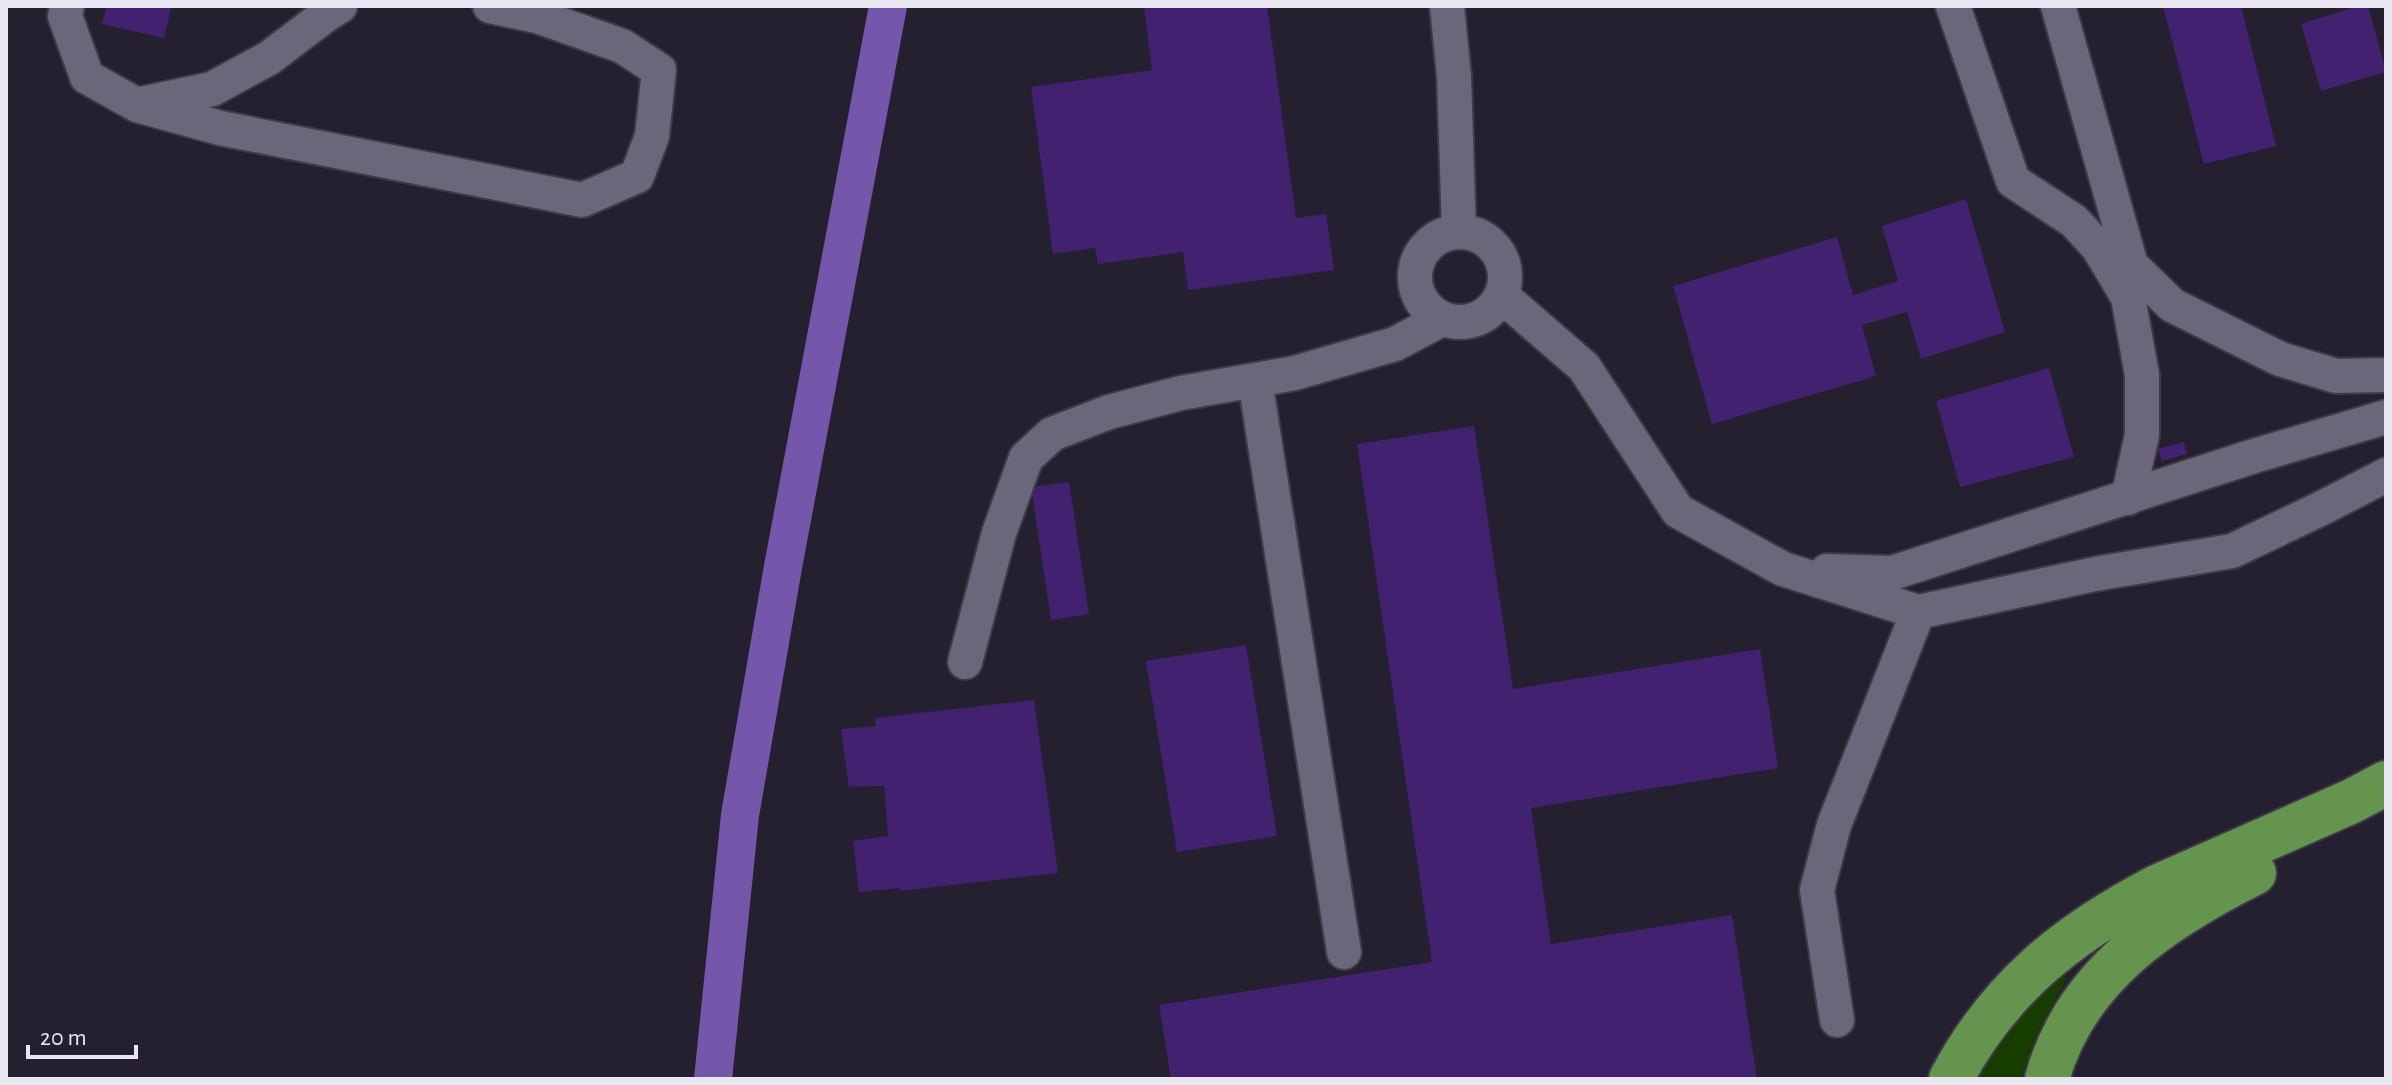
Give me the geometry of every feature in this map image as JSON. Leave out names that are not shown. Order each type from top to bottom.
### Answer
[{"type":"highway","points":[[1951,1079],[1994,1012],[2017,985],[2067,941],[2157,887],[2386,783]]},
{"type":"highway","points":[[2047,1079],[2072,1018],[2090,993],[2110,969],[2156,929],[2236,882],[2386,810]]},
{"type":"lane","points":[[67,6],[65,16],[87,77],[137,105],[220,128],[582,200],[637,176],[652,136],[659,70],[622,46],[537,16],[490,6]]},
{"type":"lane","points":[[137,105],[212,89],[269,58],[340,6]]},
{"type":"lane","points":[[1447,6],[1454,76],[1459,231]]},
{"type":"lane","points":[[1953,6],[2013,181],[2074,221],[2098,247],[2128,297],[2142,375],[2142,435],[2128,498]]},
{"type":"lane","points":[[2058,6],[2131,265],[2172,305],[2280,359],[2336,376],[2386,375]]},
{"type":"lane","points":[[1459,231],[1474,233],[1488,240],[1505,266],[1506,281],[1502,296],[1483,316],[1470,321],[1442,319],[1429,310],[1420,298],[1415,283],[1415,268],[1431,242],[1444,234],[1459,231]]},
{"type":"lane","points":[[1502,296],[1584,367],[1678,511],[1783,569],[1918,612],[2095,574],[2232,551],[2386,475]]},
{"type":"lane","points":[[965,662],[999,533],[1026,458],[1052,434],[1109,412],[1181,393],[1295,373],[1395,344],[1442,319]]},
{"type":"lane","points":[[1255,380],[1344,952]]},
{"type":"lane","points":[[1783,569],[1892,573],[2254,456],[2386,417]]},
{"type":"lane","points":[[1837,1020],[1817,890],[1834,825],[1918,612]]},
{"type":"green space","points":[[2063,972],[2065,981],[2037,1035],[2021,1079],[1971,1079],[1993,1043]]},
{"type":"building","points":[[107,6],[171,8],[164,38],[102,24]]},
{"type":"building","points":[[1144,6],[1267,6],[1296,218],[1326,214],[1334,270],[1188,290],[1183,252],[1098,264],[1095,248],[1053,254],[1031,87],[1152,70]]},
{"type":"building","points":[[2163,6],[2241,6],[2276,146],[2204,164]]},
{"type":"building","points":[[2358,6],[2368,6],[2386,72],[2321,91],[2301,24]]},
{"type":"building","points":[[1966,199],[2005,332],[1921,359],[1907,312],[1862,325],[1876,376],[1712,424],[1673,286],[1837,237],[1853,295],[1898,281],[1882,226]]},
{"type":"building","points":[[2049,368],[2074,457],[1960,487],[1936,401]]},
{"type":"building","points":[[1474,426],[1513,689],[1760,649],[1778,768],[1531,808],[1551,944],[1732,915],[1757,1079],[1171,1079],[1159,1005],[1432,962],[1357,444]]},
{"type":"building","points":[[2184,442],[2187,454],[2162,461],[2158,449]]},
{"type":"building","points":[[1069,482],[1089,614],[1051,620],[1031,487]]},
{"type":"building","points":[[1246,645],[1277,836],[1177,852],[1146,661]]},
{"type":"building","points":[[1034,700],[1058,873],[900,891],[900,888],[859,892],[853,841],[888,836],[884,786],[849,787],[841,729],[876,726],[875,718]]},
{"type":"waterway","points":[[713,1079],[740,815],[888,6]]}]
